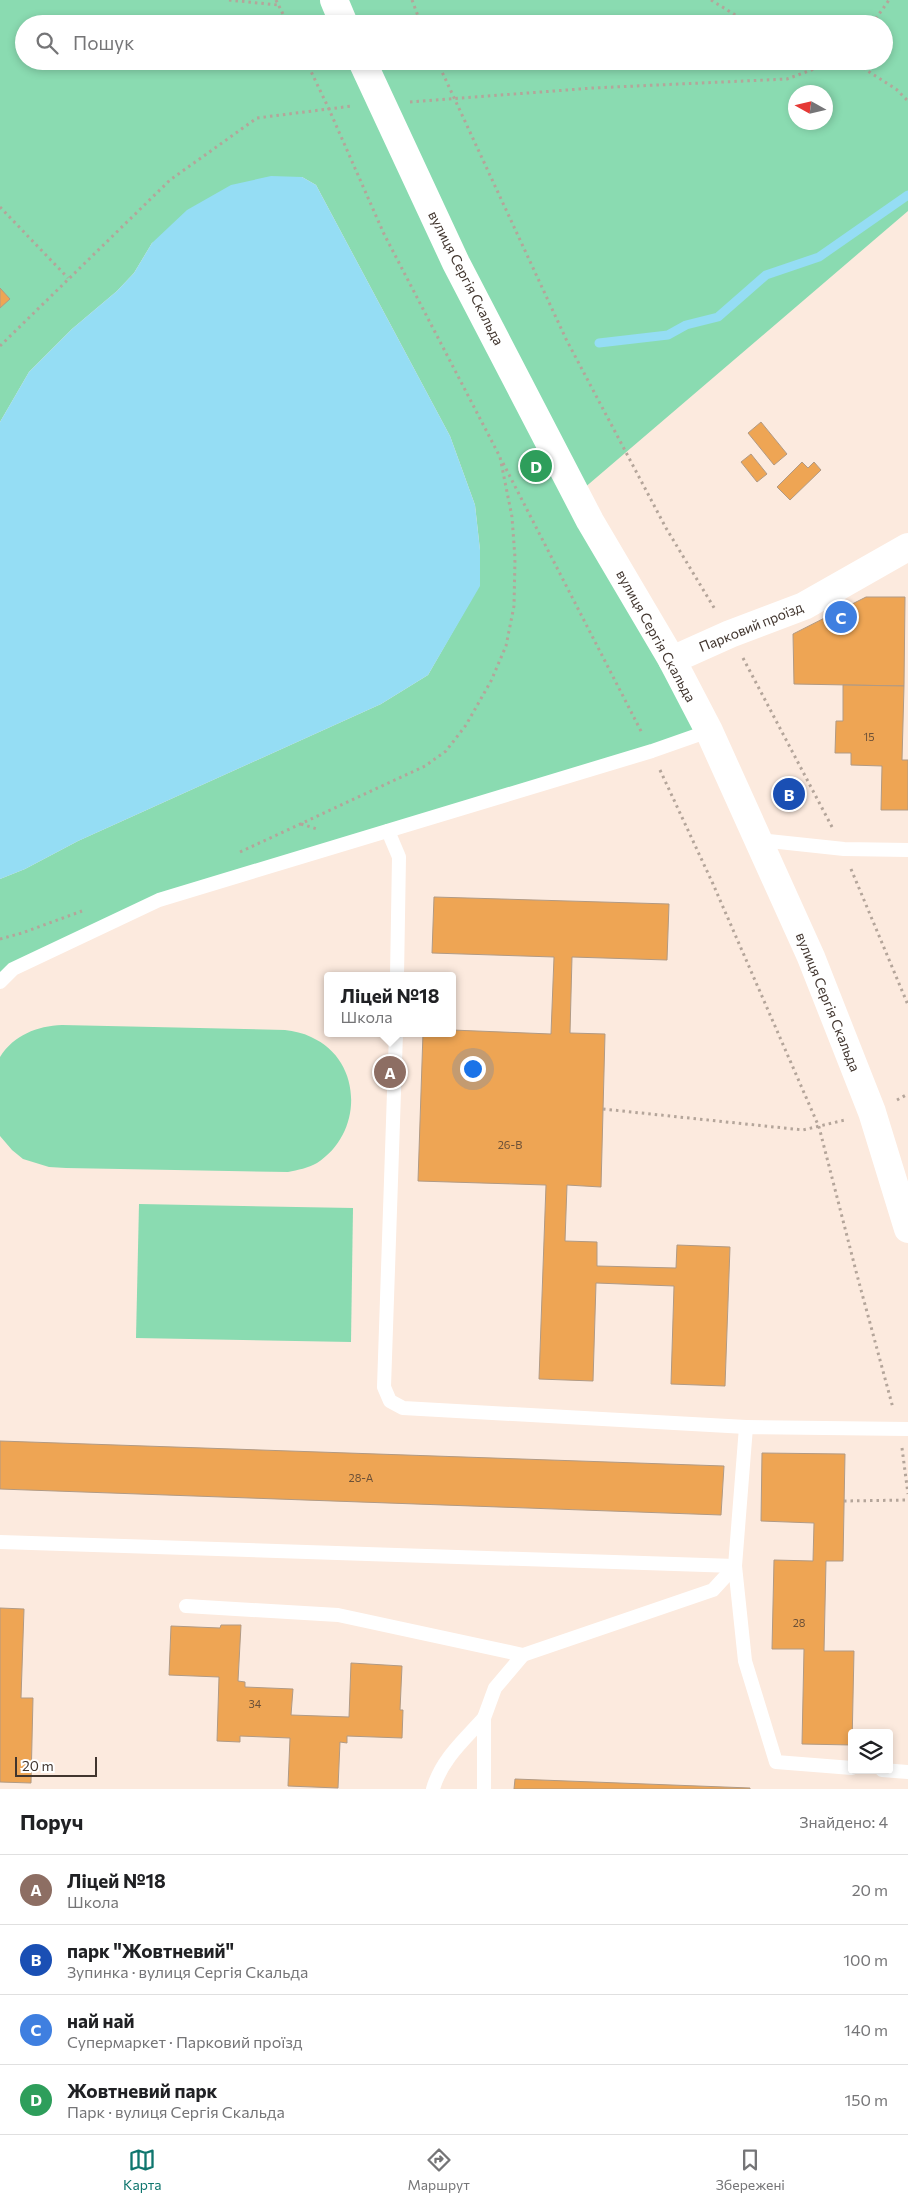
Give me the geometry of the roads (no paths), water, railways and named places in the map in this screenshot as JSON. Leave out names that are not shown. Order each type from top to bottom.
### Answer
[{"type":"main road","points":[[334,0],[340,15]]},
{"type":"main road","name":"вулиця Сергія Скальда","points":[[366,70],[465,280],[590,521],[672,660],[709,731],[811,956],[872,1112],[908,1229]]},
{"type":"main road","name":"Парковий проїзд","points":[[672,660],[730,634],[804,606],[908,547]]},
{"type":"lane","points":[[0,982],[13,969],[159,900],[652,751],[709,731]]},
{"type":"lane","points":[[388,831],[399,857],[398,972]]},
{"type":"lane","points":[[759,840],[844,849],[908,850]]},
{"type":"lane","points":[[396,1037],[384,1387],[390,1402],[402,1408],[746,1427],[904,1429]]},
{"type":"lane","points":[[746,1427],[735,1566],[745,1661],[776,1762],[848,1768]]},
{"type":"lane","points":[[0,1542],[735,1566]]},
{"type":"lane","points":[[484,1789],[484,1718],[495,1688],[523,1655],[713,1590],[735,1566]]},
{"type":"lane","points":[[186,1606],[338,1615],[523,1655]]},
{"type":"lane","points":[[433,1789],[438,1772],[484,1718]]},
{"type":"lane","points":[[893,1771],[908,1772]]},
{"type":"water","points":[[271,176],[302,177],[316,185],[450,436],[475,505],[480,550],[480,586],[428,675],[381,704],[78,841],[25,869],[0,879],[0,422],[29,372],[72,329],[117,291],[134,273],[152,243],[187,210],[231,185]]},
{"type":"waterway","points":[[599,343],[668,335],[686,325],[718,317],[766,275],[819,257],[908,195]]},
{"type":"place","name":"Жовтневий парк","points":[[536,466]]},
{"type":"place","name":"най най","points":[[841,617]]},
{"type":"place","name":"парк \"Жовтневий\"","points":[[789,794]]},
{"type":"place","name":"Ліцей №18","points":[[390,1072]]}]
